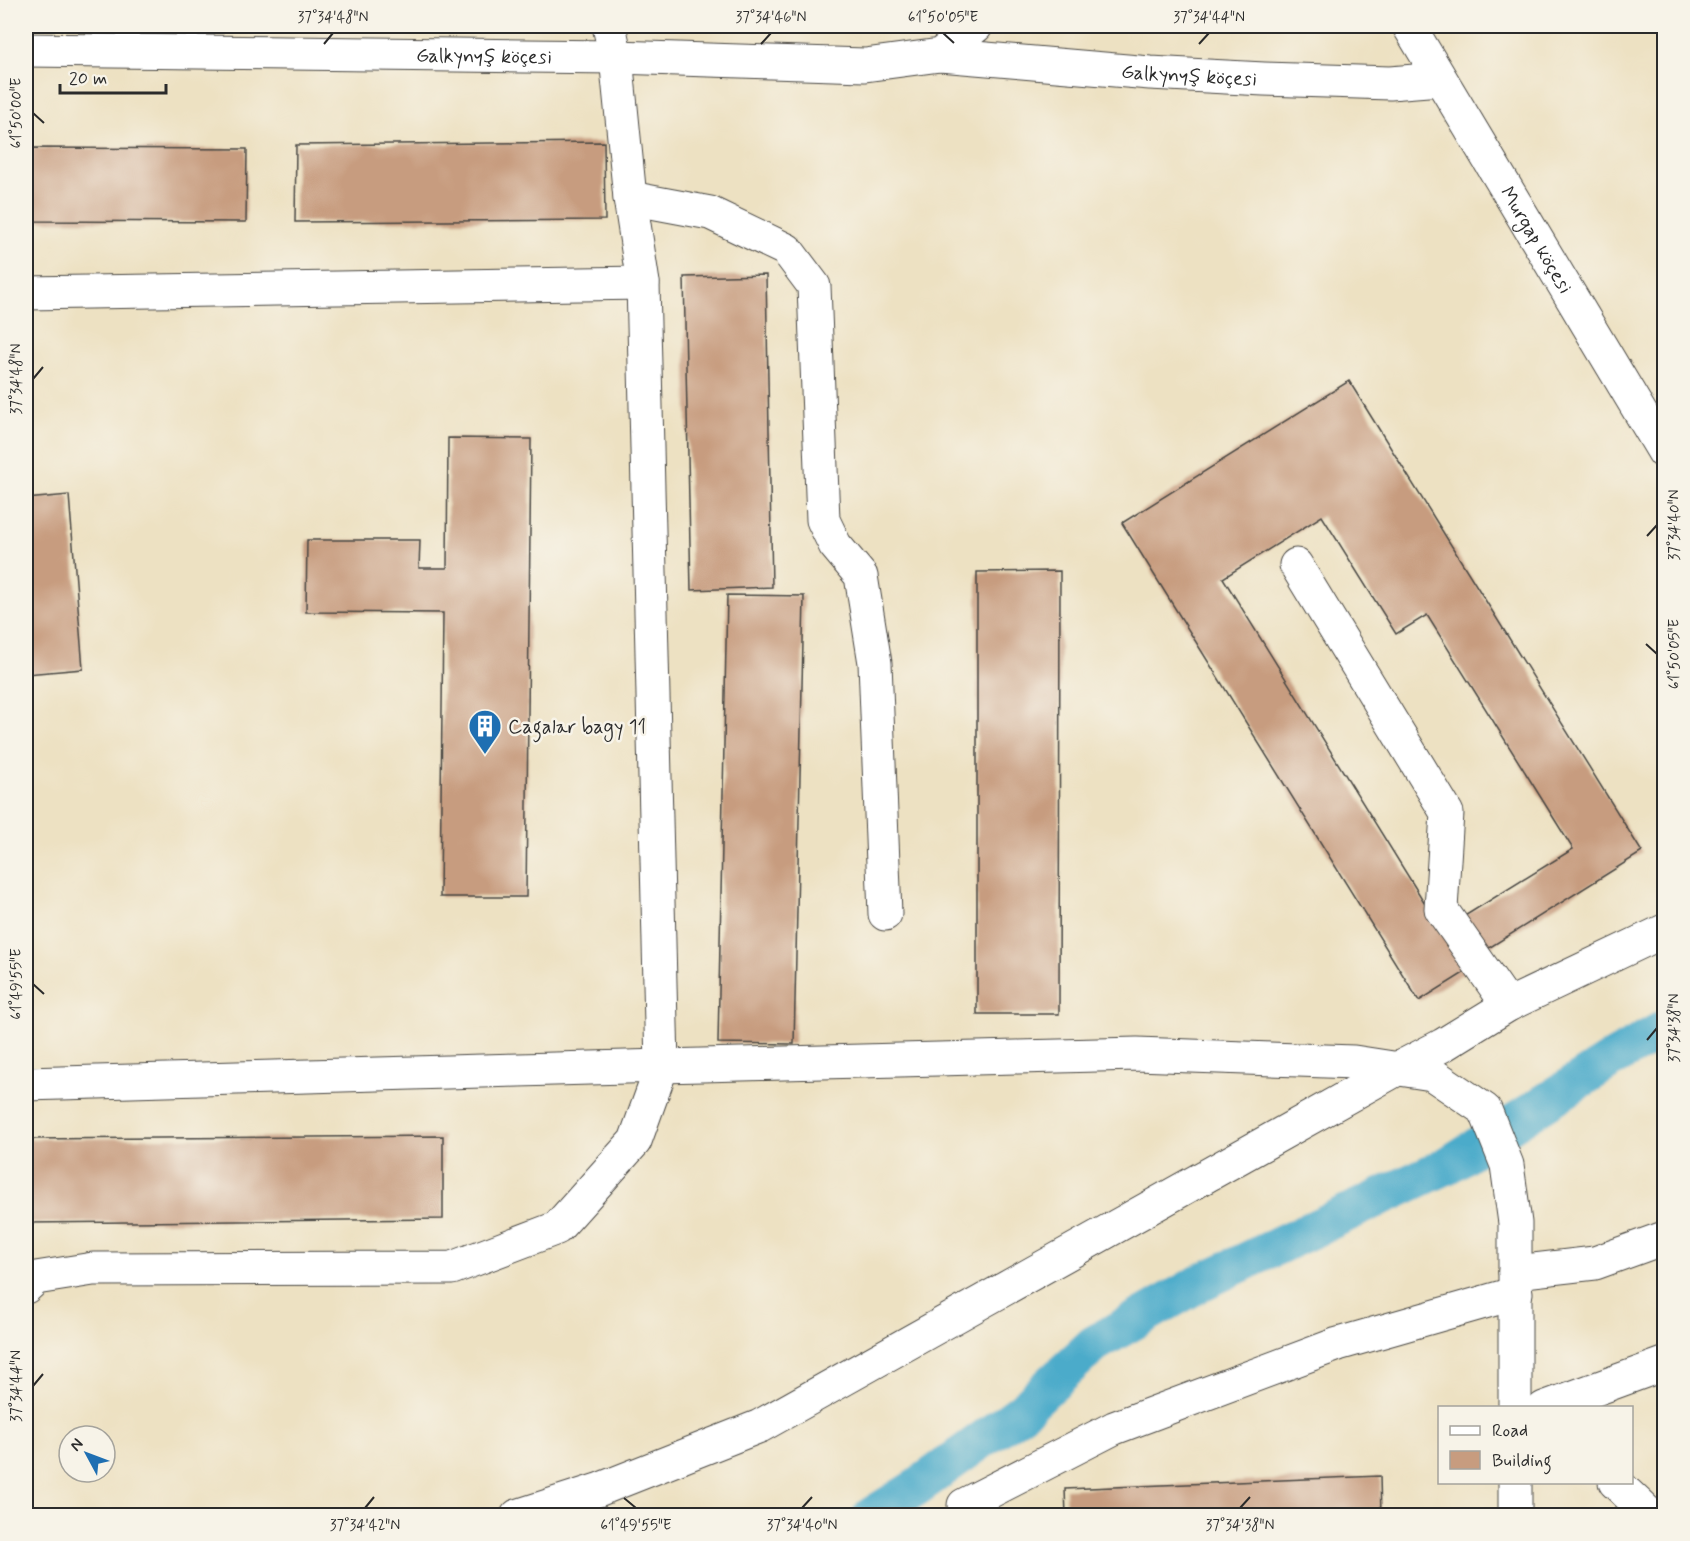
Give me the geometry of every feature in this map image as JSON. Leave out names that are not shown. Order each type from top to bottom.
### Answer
[{"type":"street","points":[[29,1280],[93,1269],[452,1268],[557,1228],[635,1141],[662,1066],[643,284],[630,198],[616,57],[609,26]]},
{"type":"street","points":[[940,55],[976,26]]},
{"type":"street","name":"Murgap köçesi","points":[[1409,26],[1665,452]]},
{"type":"street","name":"Galkynyş köçesi","points":[[26,50],[616,57],[865,65],[940,55],[1150,73],[1264,79],[1390,83],[1440,79]]},
{"type":"street","points":[[630,198],[710,213],[787,250],[814,286],[823,520],[835,545],[861,576],[875,663],[885,914]]},
{"type":"street","points":[[26,293],[643,284]]},
{"type":"street","points":[[1296,565],[1447,813],[1441,909],[1508,1005]]},
{"type":"street","points":[[517,1515],[598,1490],[760,1426],[1396,1069],[1443,1045],[1508,1005],[1665,931]]},
{"type":"street","points":[[26,1084],[1137,1054],[1354,1062],[1432,1074],[1485,1110],[1507,1165],[1515,1223],[1515,1406]]},
{"type":"street","points":[[964,1505],[1114,1428],[1338,1344],[1516,1282],[1595,1263],[1665,1238]]},
{"type":"street","points":[[1547,1406],[1665,1364]]},
{"type":"street","points":[[1515,1484],[1515,1515]]},
{"type":"street","points":[[1617,1484],[1651,1515]]},
{"type":"building","points":[[604,142],[605,220],[295,222],[296,145]]},
{"type":"building","points":[[26,148],[247,149],[246,222],[26,221]]},
{"type":"building","points":[[766,275],[772,587],[691,590],[684,277]]},
{"type":"building","points":[[1349,381],[1642,852],[1484,951],[1463,917],[1573,849],[1427,615],[1396,634],[1322,516],[1223,578],[1467,971],[1419,1001],[1122,523]]},
{"type":"building","name":"Cagalar bagy 11","points":[[448,438],[531,439],[526,897],[440,897],[443,613],[306,612],[307,540],[420,540],[419,568],[447,568]]},
{"type":"building","points":[[69,495],[83,669],[26,674],[26,499]]},
{"type":"building","points":[[1060,571],[1059,1014],[977,1014],[977,572]]},
{"type":"building","points":[[727,595],[804,596],[794,1044],[718,1043]]},
{"type":"building","points":[[443,1136],[443,1219],[26,1223],[26,1139]]},
{"type":"building","points":[[1380,1476],[1381,1516],[1066,1516],[1065,1489]]},
{"type":"waterway","points":[[871,1516],[914,1489],[1022,1411],[1094,1344],[1202,1282],[1448,1165],[1614,1058],[1664,1029]]},
{"type":"place","name":"Cagalar bagy 11","points":[[485,755]]}]
